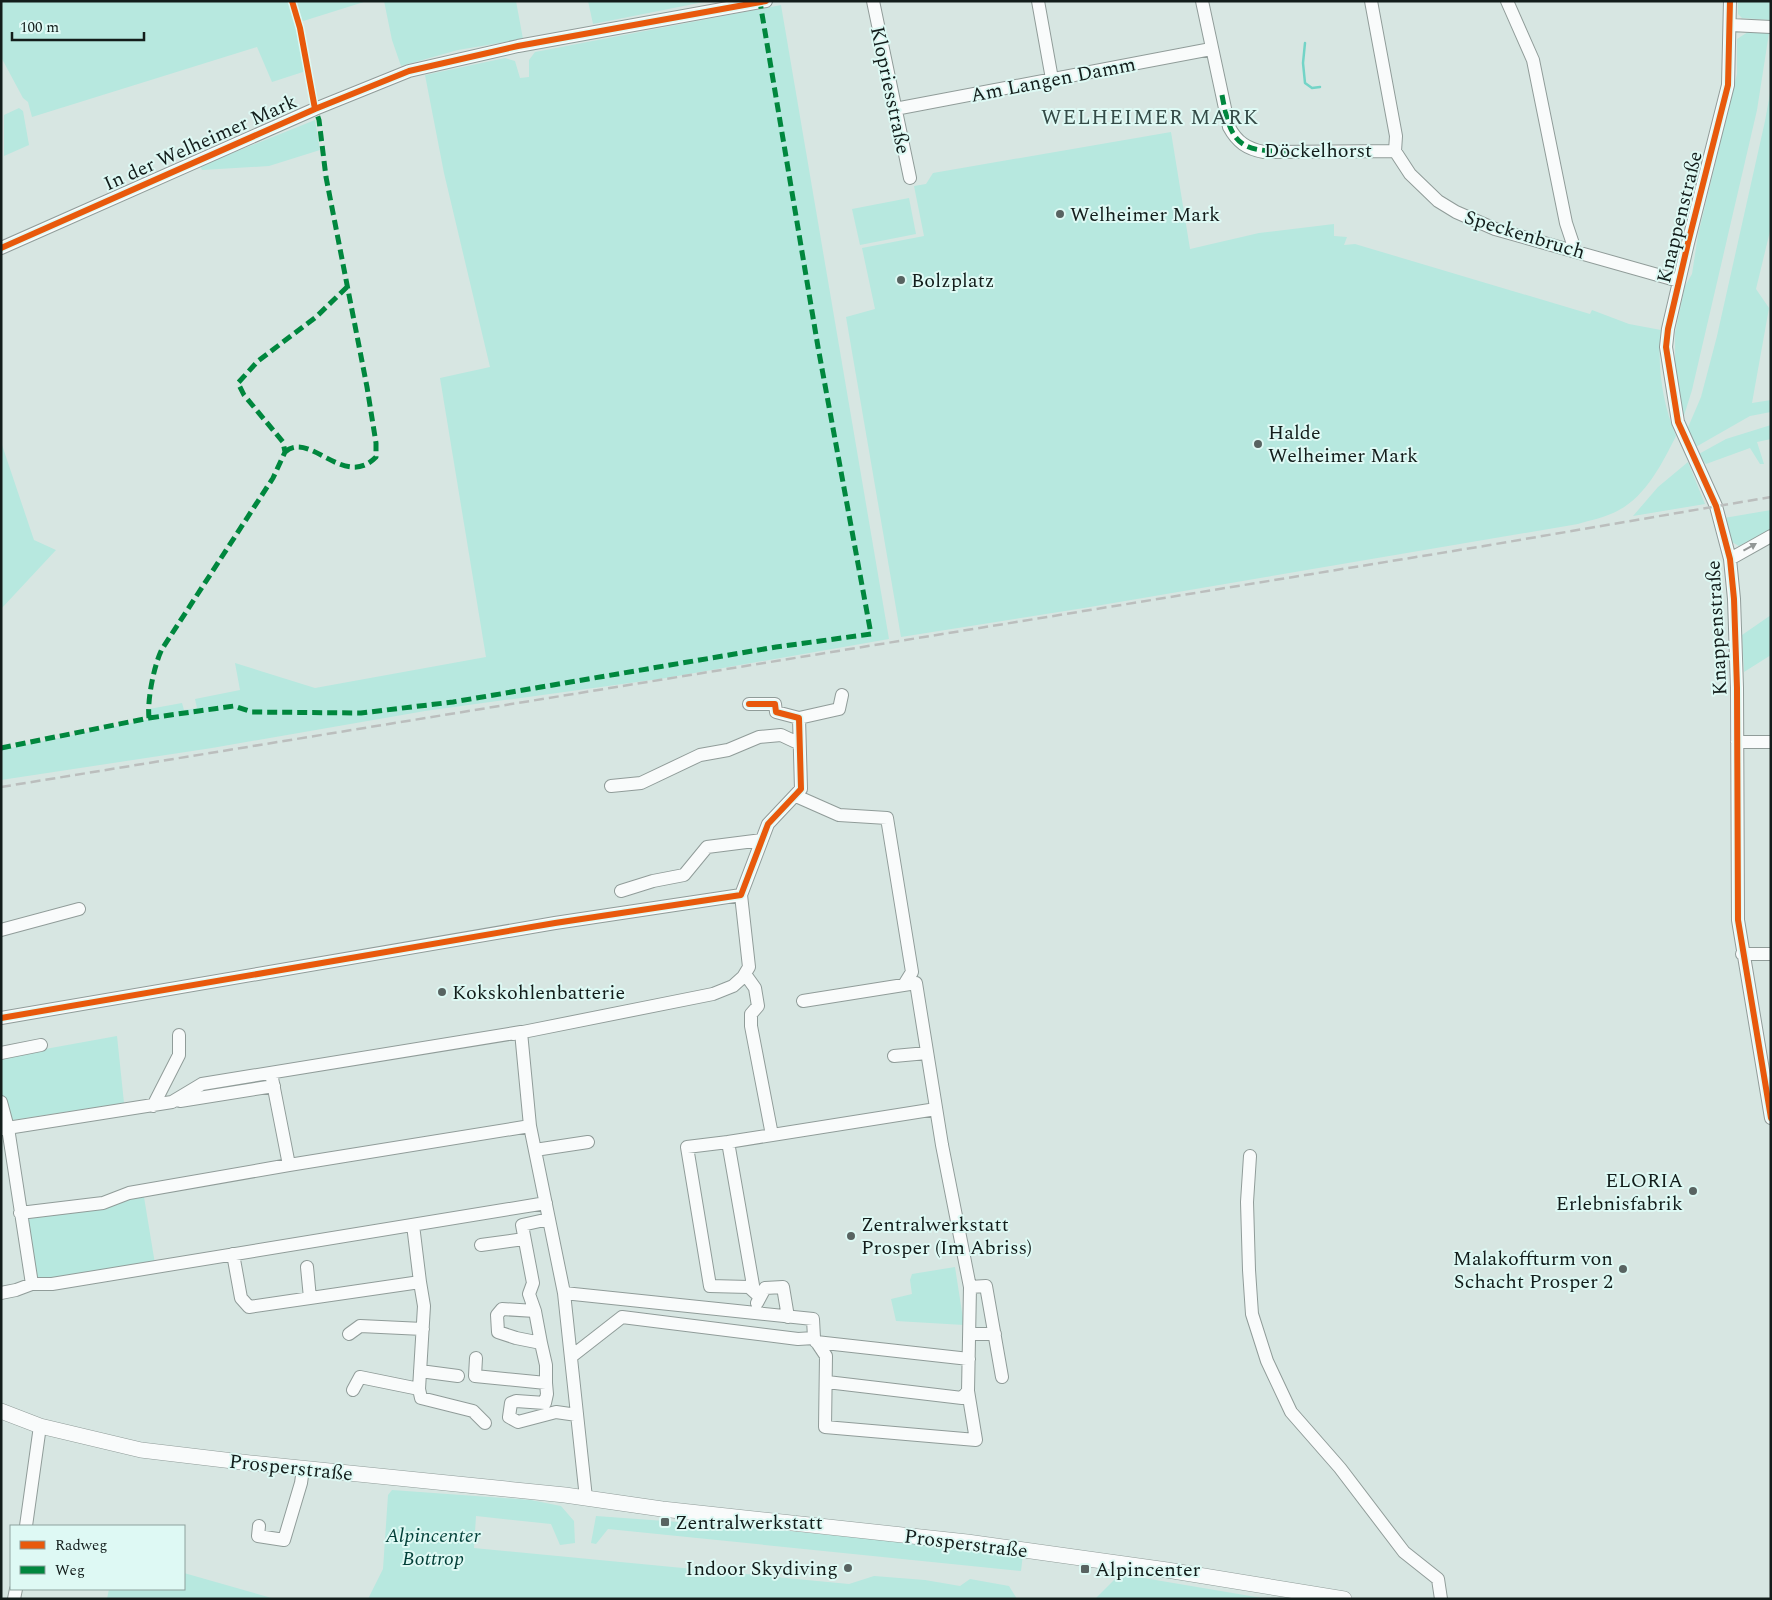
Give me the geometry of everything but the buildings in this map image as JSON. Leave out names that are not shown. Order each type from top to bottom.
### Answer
[{"type":"main road","name":"Prosperstraße","points":[[1,1411],[40,1426],[140,1450],[586,1498],[662,1509],[1075,1556],[1344,1599]]},
{"type":"street","name":"In der Welheimer Mark","points":[[1,248],[315,108],[400,74],[444,61],[518,46],[766,1]]},
{"type":"street","name":"Klopriesstraße","points":[[873,1],[910,178]]},
{"type":"street","points":[[1038,1],[1052,79]]},
{"type":"street","name":"Döckelhorst","points":[[1202,1],[1229,126],[1242,144],[1253,150],[1264,152],[1395,151]]},
{"type":"street","points":[[1371,1],[1396,136],[1395,151]]},
{"type":"street","points":[[1507,1],[1533,60],[1566,223],[1575,250]]},
{"type":"street","name":"Knappenstraße","points":[[1730,1],[1728,86],[1679,281],[1666,347],[1678,422],[1716,506],[1730,559],[1735,616],[1737,886],[1742,954],[1771,1118]]},
{"type":"street","points":[[1730,24],[1771,27]]},
{"type":"street","name":"Am Langen Damm","points":[[895,109],[1212,49]]},
{"type":"street","name":"Speckenbruch","points":[[1395,151],[1410,174],[1438,201],[1456,212],[1496,229],[1679,281]]},
{"type":"street","points":[[1730,559],[1771,536]]},
{"type":"street","points":[[749,704],[774,704],[776,712],[800,718],[838,709],[842,695]]},
{"type":"street","points":[[172,1102],[202,1084],[512,1034],[713,994],[733,986],[749,967],[741,896],[768,824],[801,789],[798,743],[800,718]]},
{"type":"street","points":[[611,786],[641,783],[700,754],[728,750],[759,737],[781,735],[798,743]]},
{"type":"street","points":[[1737,742],[1771,742]]},
{"type":"street","points":[[796,796],[839,814],[887,818],[912,972],[904,985]]},
{"type":"street","points":[[621,891],[653,880],[684,875],[707,847],[762,840]]},
{"type":"street","points":[[1,1018],[555,923],[741,896]]},
{"type":"street","points":[[1,930],[79,908]]},
{"type":"street","points":[[1742,954],[1771,954]]},
{"type":"street","points":[[745,974],[755,988],[758,1006],[751,1014],[751,1026],[772,1135]]},
{"type":"street","points":[[564,1293],[813,1320],[815,1340],[826,1356],[825,1426],[976,1440],[968,1391],[970,1287],[936,1109],[916,983],[803,1001]]},
{"type":"street","points":[[512,1034],[521,1032],[530,1126],[564,1293],[586,1498]]},
{"type":"street","points":[[153,1106],[179,1055],[180,1035]]},
{"type":"street","points":[[1,1054],[41,1045]]},
{"type":"street","points":[[894,1056],[927,1053]]},
{"type":"street","points":[[271,1073],[289,1165]]},
{"type":"street","points":[[5,1129],[274,1086]]},
{"type":"street","points":[[1,1102],[32,1284]]},
{"type":"street","points":[[757,1294],[749,1287],[710,1286],[687,1147],[936,1109]]},
{"type":"street","points":[[20,1213],[103,1203],[129,1194],[289,1165],[530,1126]]},
{"type":"street","points":[[535,1150],[588,1142]]},
{"type":"street","points":[[728,1142],[757,1294],[751,1313]]},
{"type":"street","points":[[1250,1156],[1247,1202],[1252,1314],[1267,1361],[1291,1412],[1340,1468],[1404,1552],[1438,1579],[1441,1599]]},
{"type":"street","points":[[1,1293],[32,1284],[52,1284],[546,1203]]},
{"type":"street","points":[[549,1218],[522,1225],[533,1284],[529,1294],[535,1311],[546,1365],[547,1394],[545,1403],[516,1401],[510,1403],[508,1417],[518,1422],[550,1413],[577,1414]]},
{"type":"street","points":[[413,1225],[424,1306],[419,1389],[421,1398],[473,1411],[485,1422]]},
{"type":"street","points":[[481,1245],[524,1239]]},
{"type":"street","points":[[233,1254],[241,1298],[248,1307],[420,1282]]},
{"type":"street","points":[[307,1267],[310,1298]]},
{"type":"street","points":[[970,1287],[986,1286],[1002,1377]]},
{"type":"street","points":[[757,1294],[765,1288],[783,1287],[788,1317]]},
{"type":"street","points":[[535,1311],[502,1309],[497,1314],[498,1332],[541,1343]]},
{"type":"street","points":[[572,1356],[622,1317],[969,1359]]},
{"type":"street","points":[[349,1334],[360,1326],[423,1329]]},
{"type":"street","points":[[970,1334],[995,1334]]},
{"type":"street","points":[[476,1358],[475,1376],[546,1383]]},
{"type":"street","points":[[420,1371],[458,1376]]},
{"type":"street","points":[[353,1390],[360,1377],[419,1389]]},
{"type":"street","points":[[827,1382],[962,1398],[968,1391]]},
{"type":"street","points":[[26,1525],[40,1426]]},
{"type":"street","points":[[259,1526],[258,1536],[284,1540],[302,1483],[303,1469]]},
{"type":"green space","points":[[1,1],[367,1],[297,23],[306,71],[272,82],[257,47],[32,117],[28,102],[23,98],[1,57]]},
{"type":"green space","points":[[384,1],[516,1],[523,39],[458,50],[401,66],[392,40]]},
{"type":"green space","points":[[588,1],[709,1],[593,24]]},
{"type":"green space","points":[[1738,1],[1770,1],[1770,20],[1742,18],[1738,14]]},
{"type":"green space","points":[[781,5],[889,639],[666,678],[425,711],[212,748],[1,780],[1,750],[150,719],[149,709],[182,703],[184,710],[197,708],[195,699],[240,690],[235,663],[315,688],[486,657],[440,378],[490,367],[444,173],[425,75],[505,58],[515,61],[520,78],[529,77],[529,60],[535,52]]},
{"type":"green space","points":[[1748,32],[1769,33],[1757,110],[1692,390],[1682,422],[1675,379],[1675,333],[1685,286],[1692,274],[1698,235],[1737,74],[1737,39]]},
{"type":"green space","points":[[1771,88],[1771,227],[1756,289],[1769,308],[1752,403],[1771,400],[1771,412],[1750,416],[1694,448],[1686,432],[1701,397],[1717,336]]},
{"type":"green space","points":[[19,108],[23,111],[29,145],[4,156],[4,115]]},
{"type":"green space","points":[[315,120],[320,150],[269,166],[202,170],[200,166]]},
{"type":"green space","points":[[1171,132],[1190,249],[1259,233],[1334,224],[1334,236],[1347,237],[1344,245],[1355,244],[1590,314],[1592,310],[1629,324],[1661,330],[1660,370],[1667,410],[1676,436],[1653,478],[1629,504],[1604,516],[1578,524],[1084,608],[901,637],[846,317],[875,309],[862,248],[924,236],[914,186],[926,184],[933,173]]},
{"type":"green space","points":[[909,198],[916,234],[860,245],[852,209]]},
{"type":"green space","points":[[1771,425],[1771,439],[1757,442],[1764,464],[1760,464],[1750,448],[1706,464],[1697,455],[1726,439]]},
{"type":"green space","points":[[1,442],[34,540],[56,550],[1,609]]},
{"type":"green space","points":[[1688,462],[1705,504],[1633,516],[1658,487]]},
{"type":"green space","points":[[1771,510],[1771,529],[1739,546],[1730,541],[1724,518]]},
{"type":"green space","points":[[1771,615],[1771,655],[1744,672],[1742,635]]},
{"type":"green space","points":[[117,1036],[124,1103],[6,1121],[1,1095],[1,1057]]},
{"type":"green space","points":[[144,1197],[155,1264],[34,1280],[23,1220]]},
{"type":"green space","points":[[955,1267],[964,1325],[896,1321],[891,1299],[912,1294],[910,1280],[912,1274]]},
{"type":"green space","name":"Alpincenter Bottrop","points":[[392,1490],[531,1500],[561,1506],[574,1521],[575,1543],[560,1545],[551,1524],[476,1516],[474,1548],[849,1584],[874,1576],[925,1580],[960,1586],[970,1579],[1009,1586],[1017,1599],[368,1599],[383,1569],[388,1495]]},
{"type":"green space","points":[[596,1516],[748,1527],[1023,1554],[1021,1571],[608,1529],[596,1544],[591,1543]]},
{"type":"green space","points":[[185,1573],[275,1599],[107,1599],[109,1590],[185,1590]]},
{"type":"green space","points":[[1120,1574],[1268,1599],[1095,1599]]},
{"type":"waterway","points":[[1305,43],[1303,63],[1305,83],[1312,88],[1320,87]]},
{"type":"railway","points":[[1,787],[1484,546],[1771,497]]},
{"type":"marked path","points":[[149,718],[234,706],[252,712],[361,713],[453,702],[776,647],[871,634],[818,347],[760,2]]},
{"type":"marked path","points":[[1222,95],[1229,125],[1234,135],[1241,142],[1249,147],[1260,150],[1291,151]]},
{"type":"marked path","points":[[285,452],[295,447],[305,448],[340,464],[352,467],[364,465],[376,457],[376,443],[367,387],[326,177],[319,120],[315,109]]},
{"type":"marked path","points":[[1,748],[149,718],[152,683],[156,664],[162,649],[273,478],[285,452],[283,442],[244,395],[238,383],[258,361],[316,317],[347,287]]},
{"type":"cycle path","points":[[292,1],[300,28],[315,109]]},
{"type":"cycle path","points":[[1,248],[315,109],[409,71],[518,46],[766,1]]},
{"type":"cycle path","points":[[1730,1],[1728,85],[1688,243],[1668,329],[1666,347],[1678,422],[1716,506],[1730,559],[1734,599],[1737,688],[1738,920],[1771,1118]]},
{"type":"cycle path","points":[[1,1018],[555,923],[741,895],[768,824],[801,789],[799,718],[776,712],[775,704],[749,704]]},
{"type":"place","name":"Welheimer Mark","points":[[1060,214]]},
{"type":"place","name":"Bolzplatz","points":[[901,280]]},
{"type":"place","name":"Halde Welheimer Mark","points":[[1258,444]]},
{"type":"place","name":"Kokskohlenbatterie","points":[[442,992]]},
{"type":"place","name":"ELORIA Erlebnisfabrik","points":[[1693,1191]]},
{"type":"place","name":"Zentralwerkstatt Prosper (Im Abriss)","points":[[851,1236]]},
{"type":"place","name":"Malakoffturm von Schacht Prosper 2","points":[[1623,1269]]},
{"type":"place","name":"Zentralwerkstatt","points":[[665,1522]]},
{"type":"place","name":"Indoor Skydiving","points":[[848,1568]]},
{"type":"place","name":"Alpincenter","points":[[1085,1569]]},
{"type":"district","name":"WELHEIMER MARK","points":[[1150,117]]}]
